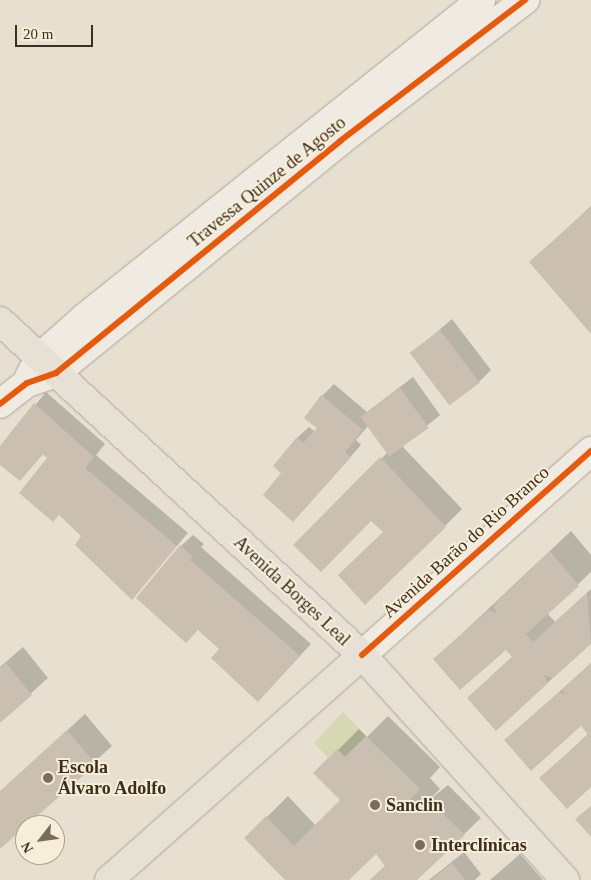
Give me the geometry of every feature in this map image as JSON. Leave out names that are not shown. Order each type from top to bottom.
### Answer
[{"type":"main road","name":"Avenida Borges Leal","points":[[0,321],[362,655],[565,880]]},
{"type":"main road","name":"Avenida Barão do Rio Branco","points":[[109,880],[362,655]]},
{"type":"street","name":"Travessa Quinze de Agosto","points":[[0,404],[333,133],[481,0]]},
{"type":"street","name":"Travessa Quinze de Agosto","points":[[333,133],[514,3]]},
{"type":"street","name":"Avenida Barão do Rio Branco","points":[[362,655],[591,451]]},
{"type":"green space","points":[[343,712],[366,736],[345,757],[337,749],[328,758],[314,743]]},
{"type":"building","points":[[591,207],[591,334],[529,262]]},
{"type":"building","points":[[440,330],[480,383],[449,406],[410,353]]},
{"type":"building","points":[[400,388],[429,428],[389,456],[360,417]]},
{"type":"building","points":[[321,395],[363,430],[345,452],[351,457],[293,522],[263,495],[281,473],[273,466],[297,437],[303,443],[317,428],[304,418]]},
{"type":"building","points":[[34,403],[94,457],[85,468],[177,546],[132,600],[75,545],[81,536],[59,515],[53,522],[19,493],[47,458],[43,454],[20,481],[0,465],[0,446]]},
{"type":"building","points":[[380,457],[446,527],[365,605],[338,575],[383,532],[371,521],[321,572],[293,545]]},
{"type":"building","points":[[180,545],[193,557],[190,560],[300,656],[258,702],[211,658],[219,649],[198,630],[186,643],[136,598]]},
{"type":"building","points":[[550,551],[579,586],[526,634],[533,642],[587,593],[591,644],[553,678],[544,675],[548,683],[496,731],[467,698],[512,657],[506,650],[460,690],[433,659],[489,610],[497,614],[493,606]]},
{"type":"building","points":[[6,663],[32,695],[0,723],[0,668]]},
{"type":"building","points":[[591,663],[591,787],[567,809],[539,778],[588,735],[581,726],[531,771],[504,740],[559,692],[566,695],[562,690]]},
{"type":"building","name":"Escola Álvaro Adolfo","points":[[67,730],[96,764],[38,815],[15,815],[15,836],[0,849],[0,791]]},
{"type":"building","name":"Sanclin","points":[[366,736],[420,789],[410,800],[420,811],[430,801],[465,835],[417,880],[370,880],[385,866],[376,854],[349,880],[285,880],[244,838],[266,816],[294,846],[340,800],[313,773],[337,749],[345,757]]},
{"type":"building","points":[[591,806],[591,837],[575,819]]},
{"type":"building","points":[[452,863],[465,880],[431,880]]},
{"type":"cycle path","points":[[0,404],[27,383],[56,373],[340,141],[525,0]]},
{"type":"cycle path","points":[[362,655],[591,451]]},
{"type":"place","name":"Escola Álvaro Adolfo","points":[[48,778]]},
{"type":"place","name":"Sanclin","points":[[375,805]]},
{"type":"place","name":"Interclínicas","points":[[420,845]]}]
